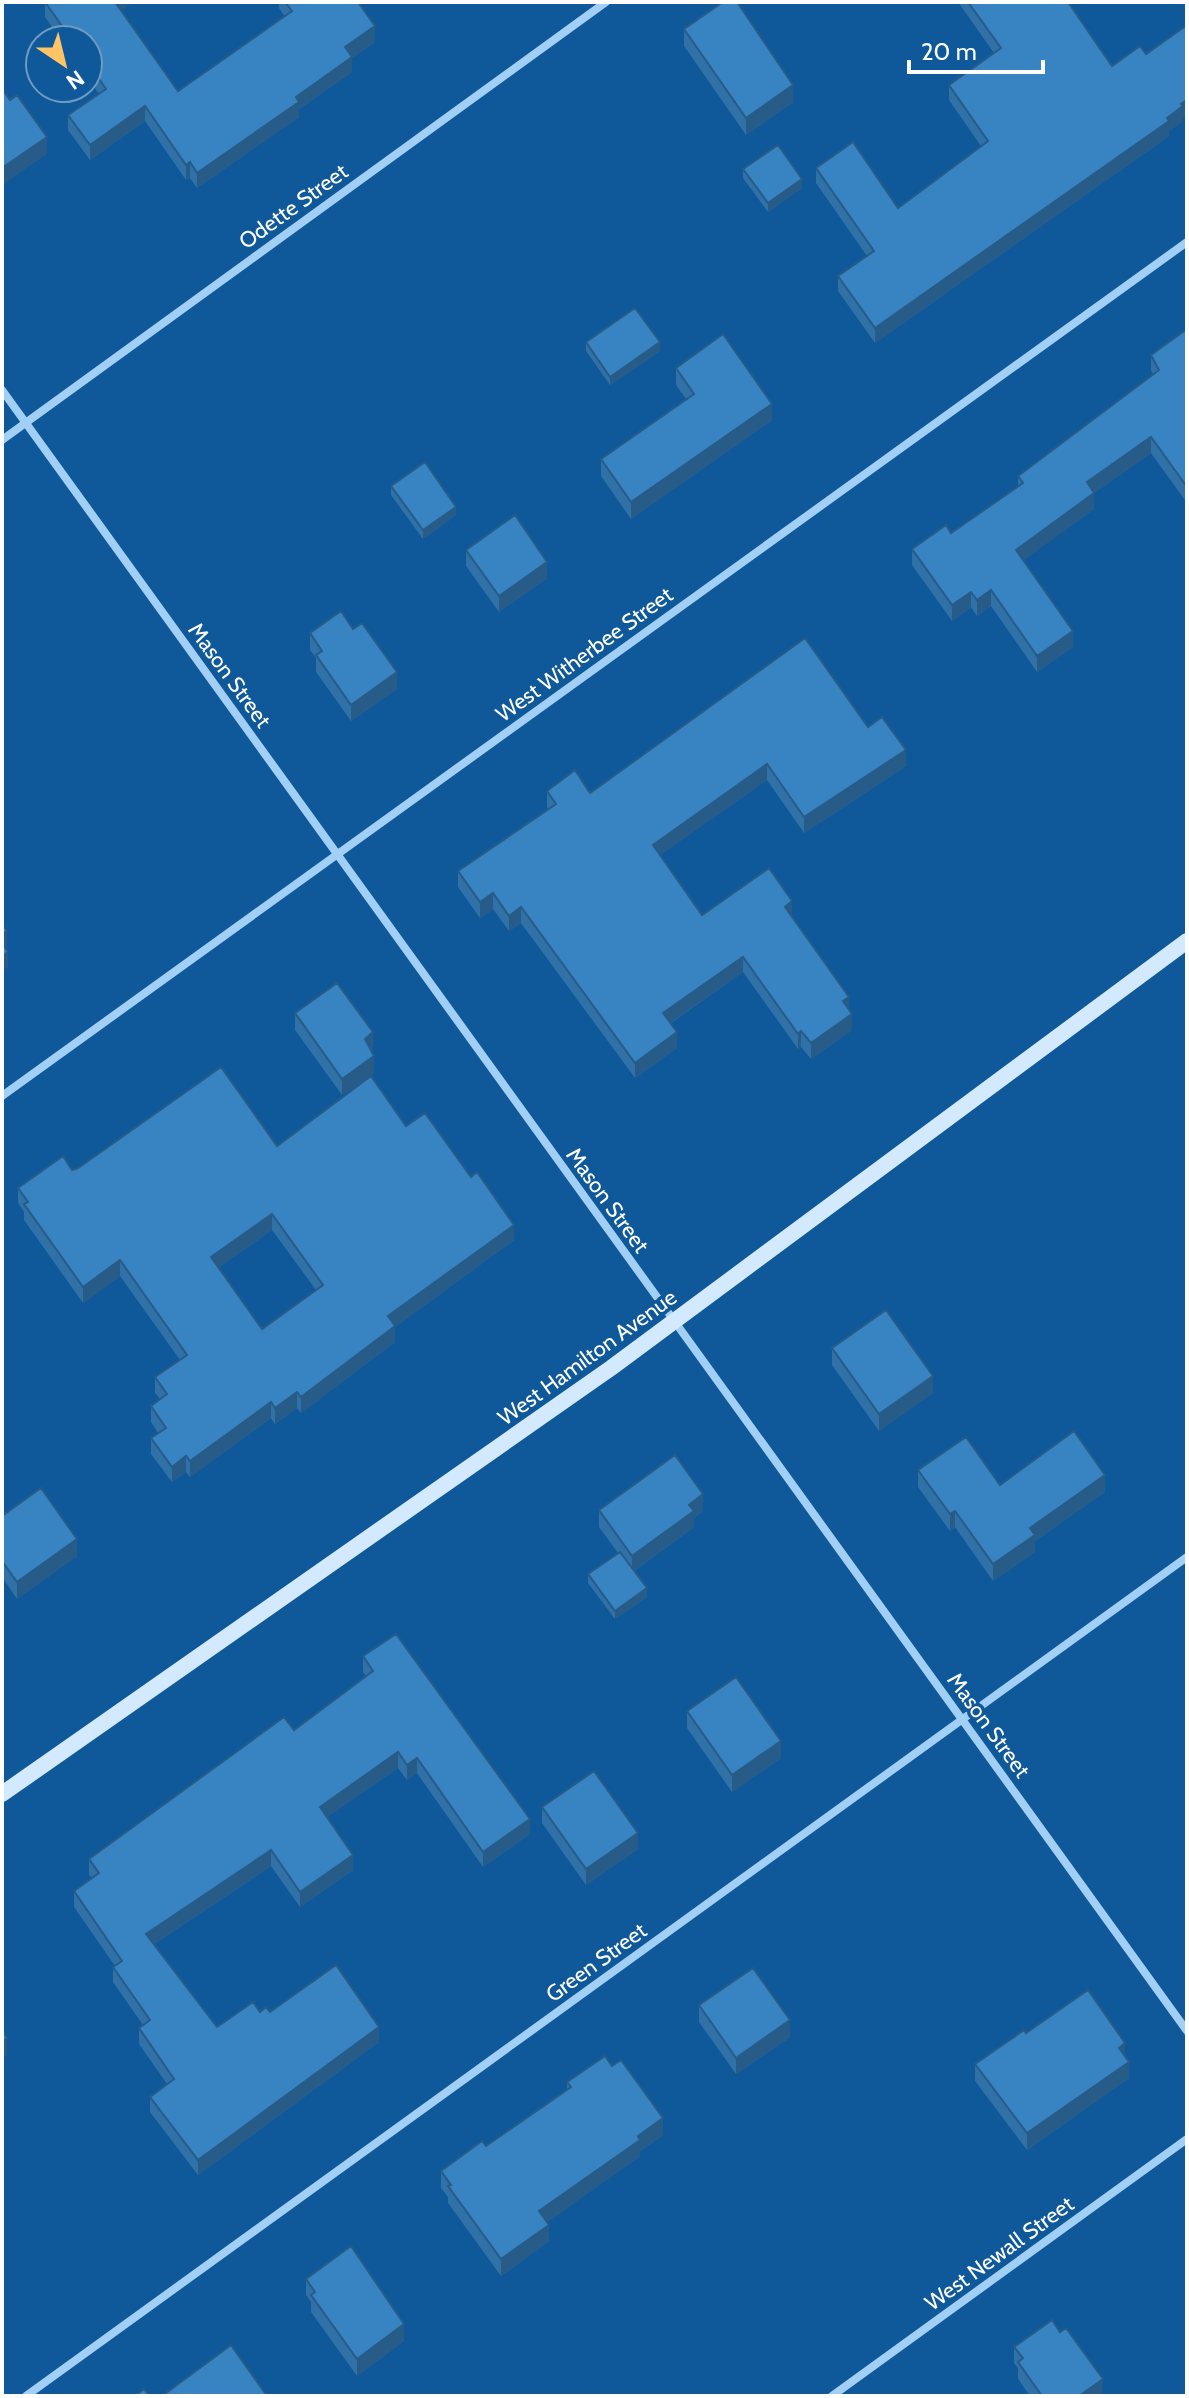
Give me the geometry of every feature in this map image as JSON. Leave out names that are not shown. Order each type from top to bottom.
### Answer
[{"type":"street","name":"Odette Street","points":[[2,440],[606,2]]},
{"type":"street","name":"West Witherbee Street","points":[[2,1096],[1187,242]]},
{"type":"street","name":"Mason Street","points":[[2,390],[1187,2031]]},
{"type":"street","name":"West Hamilton Avenue","points":[[2,1794],[145,1691],[406,1514],[1187,941]]},
{"type":"street","name":"Green Street","points":[[26,2396],[1187,1557]]},
{"type":"street","name":"West Newall Street","points":[[832,2396],[1187,2139]]},
{"type":"building","points":[[45,2],[115,2],[178,91],[292,11],[285,2],[358,2],[375,26],[345,47],[352,57],[296,97],[299,102],[197,173],[190,162],[186,165],[145,106],[90,145],[68,115],[84,104],[104,104],[104,24],[61,24]]},
{"type":"building","points":[[723,2],[737,2],[793,85],[746,118],[684,29]]},
{"type":"building","points":[[968,2],[1068,2],[1112,66],[1140,46],[1146,54],[1187,25],[1187,100],[1167,118],[1169,121],[875,328],[838,276],[874,251],[816,168],[853,142],[898,208],[988,141],[949,85],[1001,48]]},
{"type":"building","points":[[2,89],[10,100],[17,95],[47,137],[2,168]]},
{"type":"building","points":[[778,145],[802,179],[768,203],[743,169]]},
{"type":"building","points":[[635,308],[660,342],[610,377],[586,342]]},
{"type":"building","points":[[1187,329],[1187,487],[1151,437],[1087,482],[1094,493],[1016,550],[1073,631],[1037,656],[991,590],[977,600],[971,592],[952,605],[912,549],[946,525],[951,533],[1023,483],[1018,476],[1159,370],[1151,355]]},
{"type":"building","points":[[723,334],[772,404],[631,502],[601,459],[694,394],[676,368]]},
{"type":"building","points":[[425,462],[456,507],[423,530],[391,486]]},
{"type":"building","points":[[515,515],[547,562],[499,596],[466,550]]},
{"type":"building","points":[[341,611],[353,629],[362,623],[397,672],[351,705],[316,655],[322,651],[310,633]]},
{"type":"building","points":[[805,638],[868,727],[882,717],[906,750],[804,817],[767,764],[653,845],[702,915],[769,868],[792,901],[785,907],[849,997],[843,1001],[852,1014],[811,1043],[801,1031],[798,1034],[743,957],[663,1013],[677,1032],[635,1063],[521,907],[509,916],[493,893],[480,902],[458,871],[556,804],[547,791],[575,770],[590,793]]},
{"type":"building","points":[[337,983],[373,1032],[365,1039],[374,1056],[342,1079],[295,1013]]},
{"type":"building","points":[[221,1067],[277,1146],[371,1076],[406,1126],[425,1113],[471,1177],[477,1172],[514,1225],[388,1316],[395,1326],[301,1397],[297,1392],[275,1408],[271,1402],[190,1461],[186,1456],[172,1467],[151,1438],[166,1428],[151,1406],[167,1394],[155,1377],[187,1355],[120,1260],[83,1287],[24,1204],[28,1202],[18,1188],[63,1156],[72,1170]],"holes":[[[272,1214],[323,1285],[262,1329],[211,1257]]]},
{"type":"building","points":[[886,1310],[933,1376],[879,1414],[832,1348]]},
{"type":"building","points":[[1074,1431],[1105,1475],[1030,1528],[1035,1535],[993,1564],[955,1511],[950,1514],[918,1470],[966,1437],[1000,1485]]},
{"type":"building","points":[[675,1455],[703,1494],[689,1505],[694,1511],[632,1556],[599,1510]]},
{"type":"building","points":[[41,1488],[77,1539],[17,1582],[2,1561],[2,1516]]},
{"type":"building","points":[[620,1552],[647,1588],[615,1611],[588,1574]]},
{"type":"building","points":[[396,1634],[530,1819],[483,1852],[417,1758],[407,1765],[398,1752],[320,1807],[353,1855],[300,1892],[271,1850],[146,1934],[217,2027],[253,2002],[260,2012],[266,2007],[270,2012],[336,1965],[379,2027],[198,2160],[150,2097],[174,2079],[139,2028],[150,2020],[113,1967],[122,1961],[74,1891],[99,1873],[89,1859],[284,1717],[294,1730],[373,1671],[363,1656]]},
{"type":"building","points":[[736,1677],[781,1741],[732,1775],[687,1711]]},
{"type":"building","points":[[594,1771],[638,1833],[586,1869],[542,1807]]},
{"type":"building","points":[[753,1968],[790,2020],[736,2058],[699,2005]]},
{"type":"building","points":[[1088,1990],[1125,2043],[1119,2048],[1129,2062],[1027,2133],[975,2064]]},
{"type":"building","points":[[605,2056],[612,2066],[621,2060],[663,2118],[638,2136],[640,2140],[539,2211],[549,2225],[501,2259],[448,2186],[451,2185],[441,2171],[482,2141],[486,2146],[571,2087],[567,2082]]},
{"type":"building","points":[[351,2246],[404,2324],[357,2359],[311,2295],[315,2292],[306,2279]]},
{"type":"building","points":[[1052,2320],[1060,2332],[1066,2328],[1103,2379],[1079,2396],[1042,2396],[1018,2362],[1023,2358],[1014,2347]]},
{"type":"building","points":[[231,2345],[267,2396],[162,2396]]},
{"type":"building","points":[[144,2389],[149,2396],[135,2396]]}]
